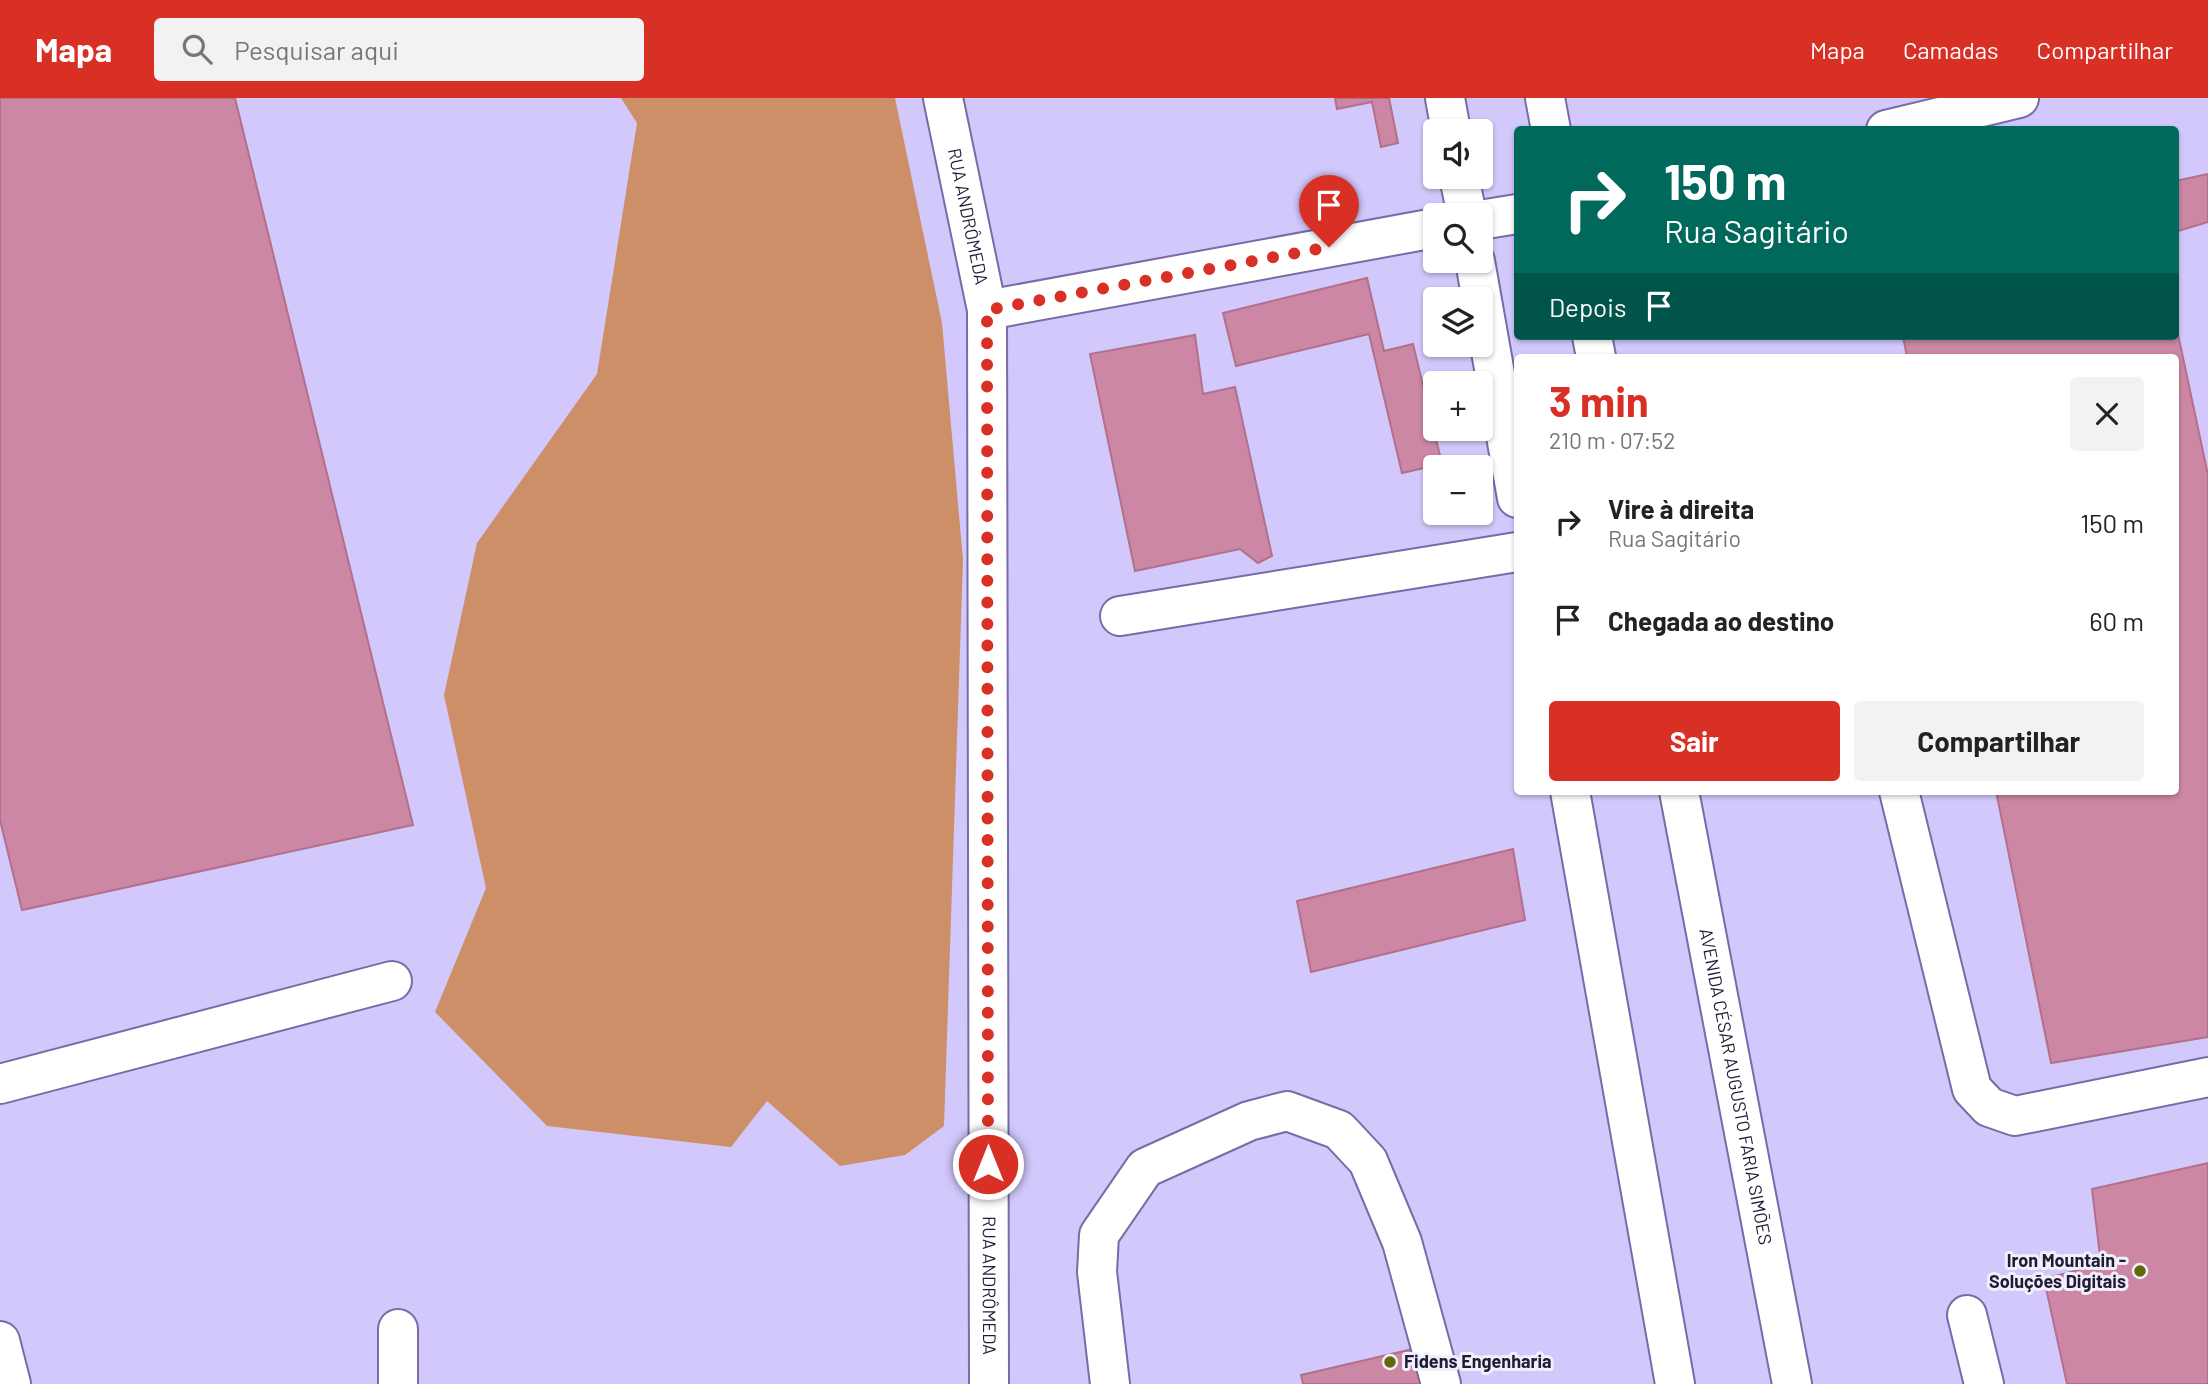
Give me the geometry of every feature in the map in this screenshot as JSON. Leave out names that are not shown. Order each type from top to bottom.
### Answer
[{"type":"street","name":"RUA ANDRÔMEDA","points":[[943,98],[987,310],[989,1384]]},
{"type":"street","points":[[1445,98],[1449,119]]},
{"type":"street","points":[[1545,98],[1550,126]]},
{"type":"street","points":[[1903,126],[2019,98]]},
{"type":"street","points":[[1493,218],[1514,214]]},
{"type":"street","points":[[987,310],[1423,230]]},
{"type":"street","points":[[1477,273],[1514,481]]},
{"type":"street","points":[[1120,616],[1514,552]]},
{"type":"street","points":[[1571,795],[1675,1384]]},
{"type":"street","name":"AVENIDA CÉSAR AUGUSTO FARIA SIMÕES","points":[[1680,795],[1792,1384]]},
{"type":"street","points":[[1900,795],[1972,1089],[1989,1107],[2015,1116],[2208,1077]]},
{"type":"street","points":[[0,1084],[391,981]]},
{"type":"street","points":[[1110,1384],[1097,1272],[1099,1235],[1145,1168],[1249,1121],[1287,1111],[1339,1129],[1368,1161],[1402,1242],[1441,1384]]},
{"type":"street","points":[[1967,1315],[1984,1384]]},
{"type":"street","points":[[398,1329],[398,1384]]},
{"type":"street","points":[[0,1341],[11,1384]]},
{"type":"shaded area","points":[[621,98],[895,98],[942,323],[963,560],[944,1126],[905,1155],[840,1166],[767,1101],[731,1147],[547,1126],[435,1012],[486,888],[444,695],[477,543],[597,374],[637,123]]},
{"type":"building","points":[[0,98],[235,98],[413,825],[22,910],[0,820]]},
{"type":"building","points":[[1335,98],[1389,98],[1398,143],[1381,147],[1372,102],[1337,109]]},
{"type":"building","points":[[2208,174],[2208,222],[2179,231],[2179,180]]},
{"type":"building","points":[[1367,278],[1384,351],[1413,344],[1423,385],[1423,441],[1436,441],[1440,455],[1423,455],[1423,468],[1402,473],[1369,334],[1236,366],[1223,313]]},
{"type":"building","points":[[1195,335],[1203,394],[1235,387],[1272,556],[1258,563],[1240,549],[1135,571],[1090,354]]},
{"type":"building","points":[[2179,339],[2208,475],[2208,1037],[2051,1063],[1997,795],[2179,795],[2179,354],[1906,354],[1904,340]]},
{"type":"building","points":[[1513,849],[1525,920],[1311,972],[1297,901]]},
{"type":"building","name":"Iron Mountain - Soluções Digitais","points":[[2208,1163],[2208,1384],[2067,1384],[2044,1279],[2101,1264],[2092,1189]]},
{"type":"building","name":"Fidens Engenharia","points":[[1417,1348],[1426,1384],[1303,1384],[1301,1375]]},
{"type":"place","name":"Iron Mountain - Soluções Digitais","points":[[2140,1271]]},
{"type":"place","name":"Fidens Engenharia","points":[[1390,1362]]},
{"type":"route","points":[[988,1164],[987,310],[1329,247]]}]
